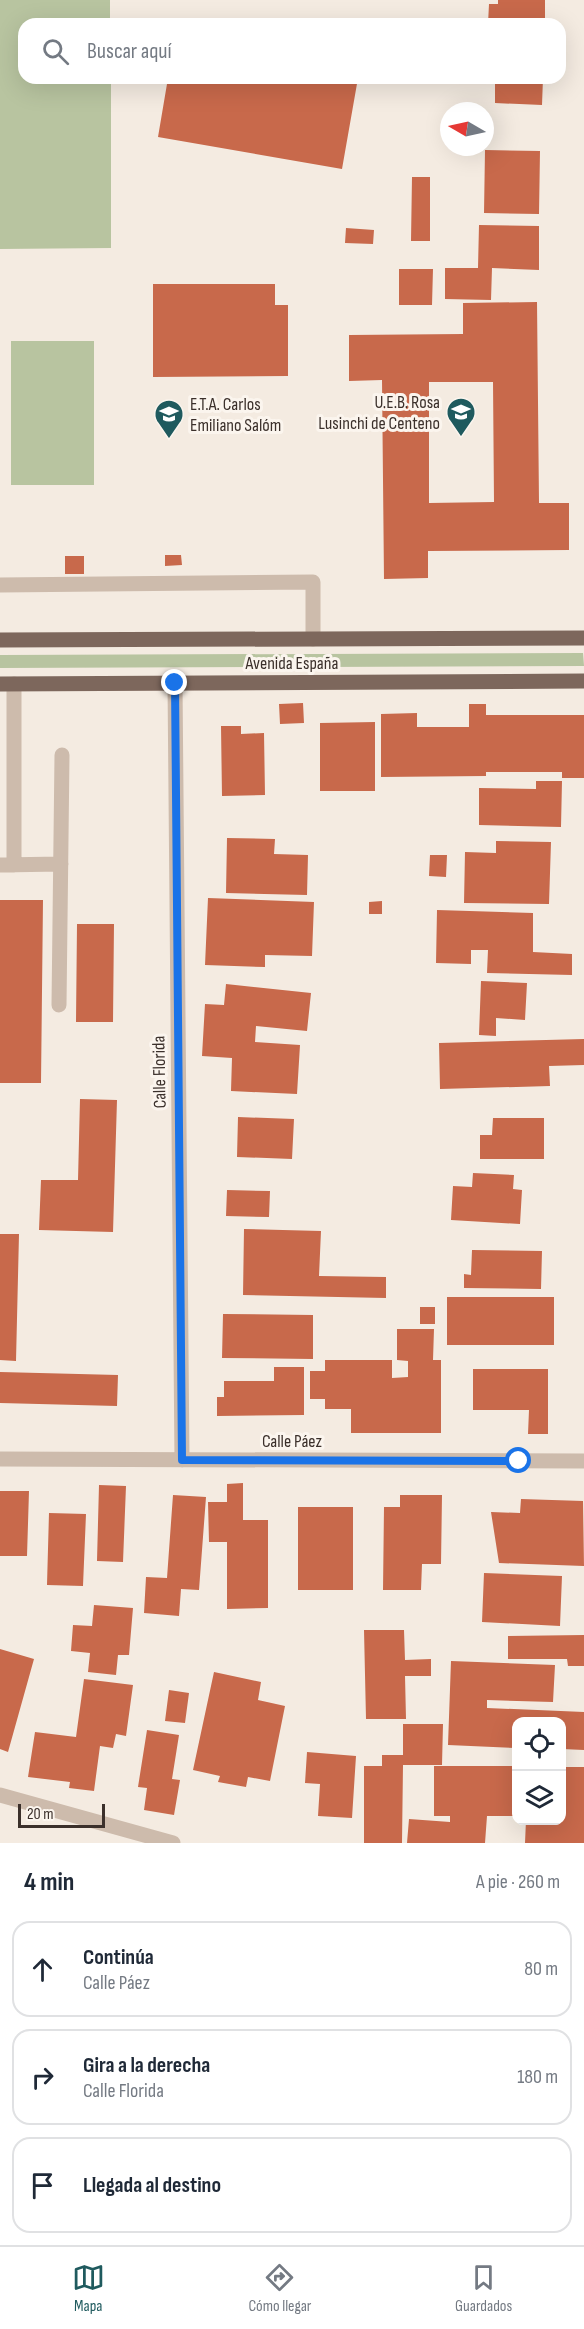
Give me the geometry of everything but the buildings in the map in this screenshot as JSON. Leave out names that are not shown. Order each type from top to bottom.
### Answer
[{"type":"main road","name":"Avenida España","points":[[0,640],[584,638]]},
{"type":"main road","name":"Avenida España","points":[[7,684],[584,681]]},
{"type":"street","points":[[0,585],[313,582],[313,639]]},
{"type":"street","name":"Calle Florida","points":[[175,683],[182,1460]]},
{"type":"street","points":[[7,684],[7,865],[61,864]]},
{"type":"street","points":[[59,1005],[62,754]]},
{"type":"street","name":"Calle Páez","points":[[0,1460],[584,1461]]},
{"type":"street","points":[[0,1795],[173,1843]]},
{"type":"green space","points":[[0,0],[110,0],[110,18],[18,18],[18,84],[111,84],[111,248],[0,249]]},
{"type":"green space","points":[[11,341],[94,341],[94,485],[11,485]]},
{"type":"green space","points":[[583,653],[584,666],[0,668],[0,655]]},
{"type":"place","name":"U.E.B. Rosa Lusinchi de Centeno","points":[[461,438]]},
{"type":"place","name":"E.T.A. Carlos Emiliano Salóm","points":[[169,440]]},
{"type":"route","points":[[175,683],[182,1460],[519,1461]]}]
